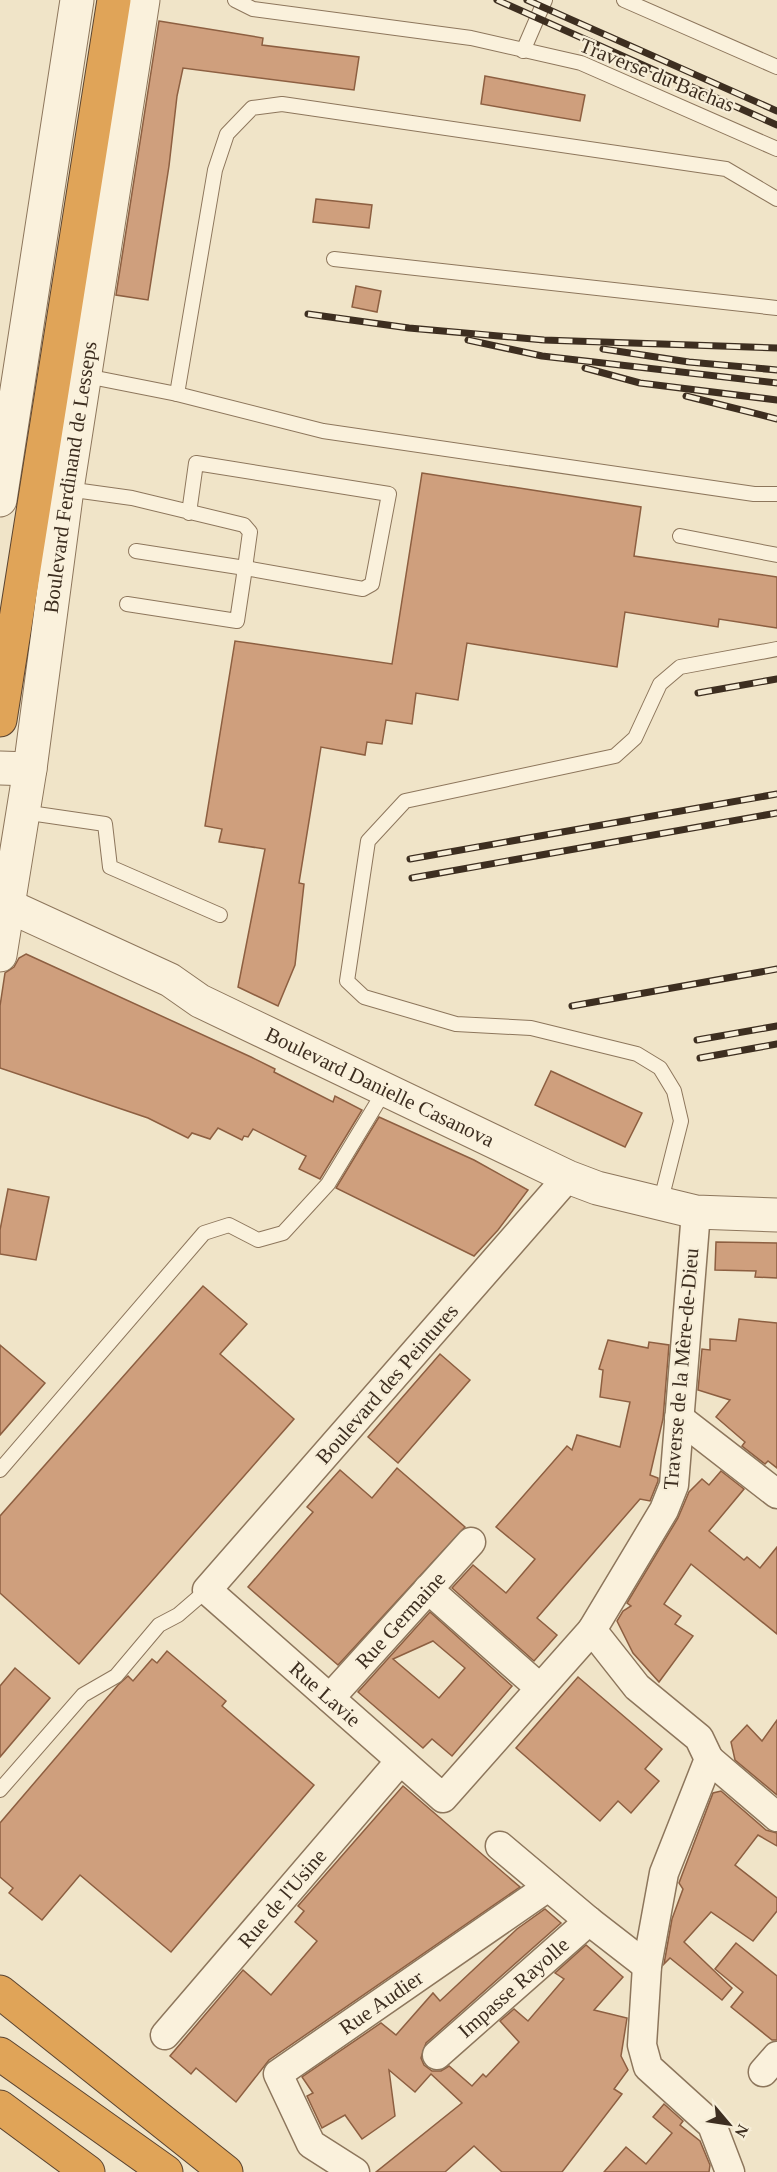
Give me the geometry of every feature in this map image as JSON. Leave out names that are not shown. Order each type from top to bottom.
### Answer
[{"type":"highway","points":[[0,720],[114,0]]},
{"type":"highway","points":[[0,1971],[130,2097]]},
{"type":"highway","points":[[0,1992],[226,2172]]},
{"type":"highway","points":[[0,2054],[166,2172]]},
{"type":"highway","points":[[0,2107],[88,2172]]},
{"type":"highway","points":[[0,2130],[63,2172]]},
{"type":"street","points":[[0,501],[4,448],[77,0]]},
{"type":"street","name":"Boulevard Ferdinand de Lesseps","points":[[0,955],[5,904],[23,812],[15,769],[86,376],[142,0]]},
{"type":"street","name":"Boulevard Danielle Casanova","points":[[5,904],[170,980],[200,1001],[568,1177],[597,1188],[696,1212],[777,1215]]},
{"type":"street","name":"Boulevard des Peintures","points":[[207,1590],[568,1177]]},
{"type":"street","name":"Traverse de la Mère-de-Dieu","points":[[592,1630],[664,1510],[674,1485],[696,1212]]},
{"type":"street","points":[[679,1418],[777,1494]]},
{"type":"street","name":"Rue Germaine","points":[[330,1698],[471,1542]]},
{"type":"street","points":[[428,1589],[540,1688],[592,1630],[637,1687],[699,1738],[709,1759],[777,1817]]},
{"type":"street","name":"Rue Lavie","points":[[207,1590],[443,1798],[540,1688]]},
{"type":"street","points":[[709,1759],[664,1873],[647,1966],[642,2045],[648,2067],[712,2125],[730,2172]]},
{"type":"street","name":"Rue de l'Usine","points":[[165,2035],[400,1761]]},
{"type":"street","points":[[500,1846],[589,1921],[647,1966]]},
{"type":"street","name":"Rue Audier","points":[[355,2172],[311,2144],[278,2074],[548,1887]]},
{"type":"street","name":"Impasse Rayolle","points":[[437,2055],[589,1921]]},
{"type":"lane","name":"Traverse du Bachas","points":[[235,0],[253,9],[471,38],[581,63],[777,148]]},
{"type":"lane","points":[[523,51],[545,0]]},
{"type":"lane","points":[[624,0],[777,67]]},
{"type":"lane","points":[[177,394],[215,170],[227,134],[252,108],[282,104],[726,169],[777,199]]},
{"type":"lane","points":[[334,259],[777,308]]},
{"type":"lane","points":[[86,376],[177,394],[323,430],[754,494],[777,494]]},
{"type":"lane","points":[[136,551],[363,590],[372,584],[389,494],[196,463],[189,513]]},
{"type":"lane","points":[[67,489],[132,498],[244,525],[250,532],[237,621],[127,604]]},
{"type":"lane","points":[[680,536],[777,555]]},
{"type":"lane","points":[[660,1204],[681,1121],[674,1091],[660,1068],[637,1054],[531,1028],[456,1024],[364,997],[347,981],[368,841],[405,801],[615,756],[635,738],[660,684],[680,668],[777,649]]},
{"type":"lane","points":[[23,812],[105,824],[110,867],[220,915]]},
{"type":"lane","points":[[0,1470],[204,1233],[229,1225],[258,1240],[283,1233],[328,1184],[385,1090]]},
{"type":"lane","points":[[0,1790],[83,1695],[116,1676],[159,1624],[178,1615],[207,1590]]},
{"type":"building","points":[[159,21],[263,38],[262,45],[359,57],[354,90],[183,68],[148,300],[116,295]]},
{"type":"building","points":[[485,76],[585,95],[580,121],[481,104]]},
{"type":"building","points":[[316,199],[372,205],[369,228],[313,222]]},
{"type":"building","points":[[356,286],[381,291],[377,312],[352,307]]},
{"type":"building","points":[[422,473],[641,507],[634,556],[777,577],[777,628],[719,619],[718,627],[625,612],[617,667],[467,643],[458,700],[416,693],[412,724],[386,720],[382,744],[367,742],[365,755],[321,747],[299,883],[304,884],[295,965],[278,1006],[238,987],[265,849],[219,842],[222,829],[205,826],[235,641],[392,664]]},
{"type":"building","points":[[26,954],[251,1057],[275,1069],[274,1072],[333,1102],[335,1096],[362,1110],[320,1179],[299,1169],[306,1156],[253,1129],[248,1137],[244,1136],[242,1140],[218,1128],[210,1139],[192,1133],[188,1138],[148,1118],[0,1068],[0,1006],[5,973]]},
{"type":"building","points":[[551,1071],[642,1113],[625,1147],[535,1105]]},
{"type":"building","points":[[379,1117],[474,1160],[528,1190],[498,1230],[474,1256],[336,1188]]},
{"type":"building","points":[[8,1189],[49,1197],[36,1260],[0,1254],[0,1230]]},
{"type":"building","points":[[716,1242],[777,1243],[777,1278],[755,1277],[756,1271],[715,1270]]},
{"type":"building","points":[[203,1286],[247,1324],[220,1354],[294,1419],[79,1664],[0,1593],[0,1516]]},
{"type":"building","points":[[739,1319],[777,1323],[777,1468],[768,1461],[765,1464],[742,1446],[745,1442],[716,1417],[730,1400],[698,1390],[702,1349],[710,1350],[710,1339],[736,1341]]},
{"type":"building","points":[[608,1340],[648,1348],[649,1342],[669,1345],[663,1419],[650,1475],[658,1478],[658,1481],[650,1501],[640,1499],[537,1618],[557,1635],[534,1661],[452,1588],[473,1565],[506,1593],[535,1559],[496,1527],[567,1446],[572,1450],[577,1435],[620,1447],[630,1402],[600,1397],[603,1370],[599,1369]]},
{"type":"building","points":[[0,1345],[45,1383],[0,1435]]},
{"type":"building","points":[[440,1354],[470,1380],[398,1463],[368,1437]]},
{"type":"building","points":[[397,1468],[465,1527],[338,1665],[248,1587],[313,1512],[307,1507],[340,1470],[372,1498]]},
{"type":"building","points":[[721,1471],[744,1489],[709,1531],[744,1560],[747,1557],[760,1568],[777,1547],[777,1634],[691,1564],[664,1604],[681,1616],[675,1624],[693,1636],[659,1682],[633,1653],[617,1621],[623,1611],[631,1606],[627,1603],[678,1518],[689,1492],[702,1479],[709,1485]]},
{"type":"building","points":[[430,1612],[512,1686],[452,1756],[432,1739],[423,1748],[358,1692]],"holes":[[[433,1641],[465,1668],[439,1698],[393,1659]]]},
{"type":"building","points":[[167,1651],[226,1701],[222,1706],[314,1785],[171,1952],[80,1875],[42,1920],[9,1893],[13,1888],[0,1877],[0,1823],[118,1685],[128,1676],[133,1681],[152,1659],[157,1663]]},
{"type":"building","points":[[15,1668],[50,1698],[0,1757],[0,1686]]},
{"type":"building","points":[[578,1677],[662,1749],[645,1769],[659,1781],[631,1813],[618,1801],[600,1821],[516,1748]]},
{"type":"building","points":[[777,1720],[777,1795],[735,1760],[731,1742],[747,1725],[762,1741]]},
{"type":"building","points":[[403,1786],[520,1887],[269,2060],[236,2102],[196,2068],[191,2074],[170,2056],[243,1970],[271,1995],[317,1941],[295,1922],[304,1911],[298,1906]]},
{"type":"building","points":[[721,1791],[766,1830],[777,1833],[777,1846],[758,1835],[735,1865],[777,1898],[777,1911],[753,1941],[711,1912],[684,1942],[732,1988],[722,2000],[670,1958],[664,1964],[672,1919],[683,1889],[679,1883],[713,1793]]},
{"type":"building","points":[[545,1909],[561,1923],[426,2043],[421,2058],[424,2065],[432,2071],[441,2071],[449,2066],[472,2086],[483,2074],[486,2077],[519,2042],[500,2021],[514,2009],[528,2021],[564,1979],[555,1973],[586,1945],[623,1977],[594,2010],[627,2018],[621,2056],[628,2070],[614,2089],[622,2094],[562,2172],[502,2172],[474,2146],[445,2172],[376,2172],[462,2103],[431,2074],[415,2092],[389,2070],[395,2116],[362,2139],[345,2115],[322,2128],[307,2096],[313,2093],[302,2077],[381,2023],[396,2035],[433,1993],[440,2001],[517,1929]]},
{"type":"building","points":[[736,1943],[777,1976],[777,2040],[772,2040],[731,2007],[743,1992],[715,1969]]},
{"type":"building","points":[[664,2104],[683,2121],[680,2125],[700,2141],[710,2165],[709,2172],[604,2172],[626,2147],[646,2164],[672,2133],[653,2117]]},
{"type":"railway","points":[[497,0],[777,125]]},
{"type":"railway","points":[[527,0],[777,111]]},
{"type":"railway","points":[[308,314],[409,328],[544,340],[777,348]]},
{"type":"railway","points":[[468,340],[542,356],[777,383]]},
{"type":"railway","points":[[603,349],[689,362],[777,370]]},
{"type":"railway","points":[[585,368],[640,383],[777,400]]},
{"type":"railway","points":[[686,396],[777,419]]},
{"type":"railway","points":[[698,693],[777,679]]},
{"type":"railway","points":[[410,859],[777,794]]},
{"type":"railway","points":[[412,878],[777,813]]},
{"type":"railway","points":[[572,1006],[777,969]]},
{"type":"railway","points":[[697,1040],[777,1026]]},
{"type":"railway","points":[[700,1058],[777,1044]]}]
